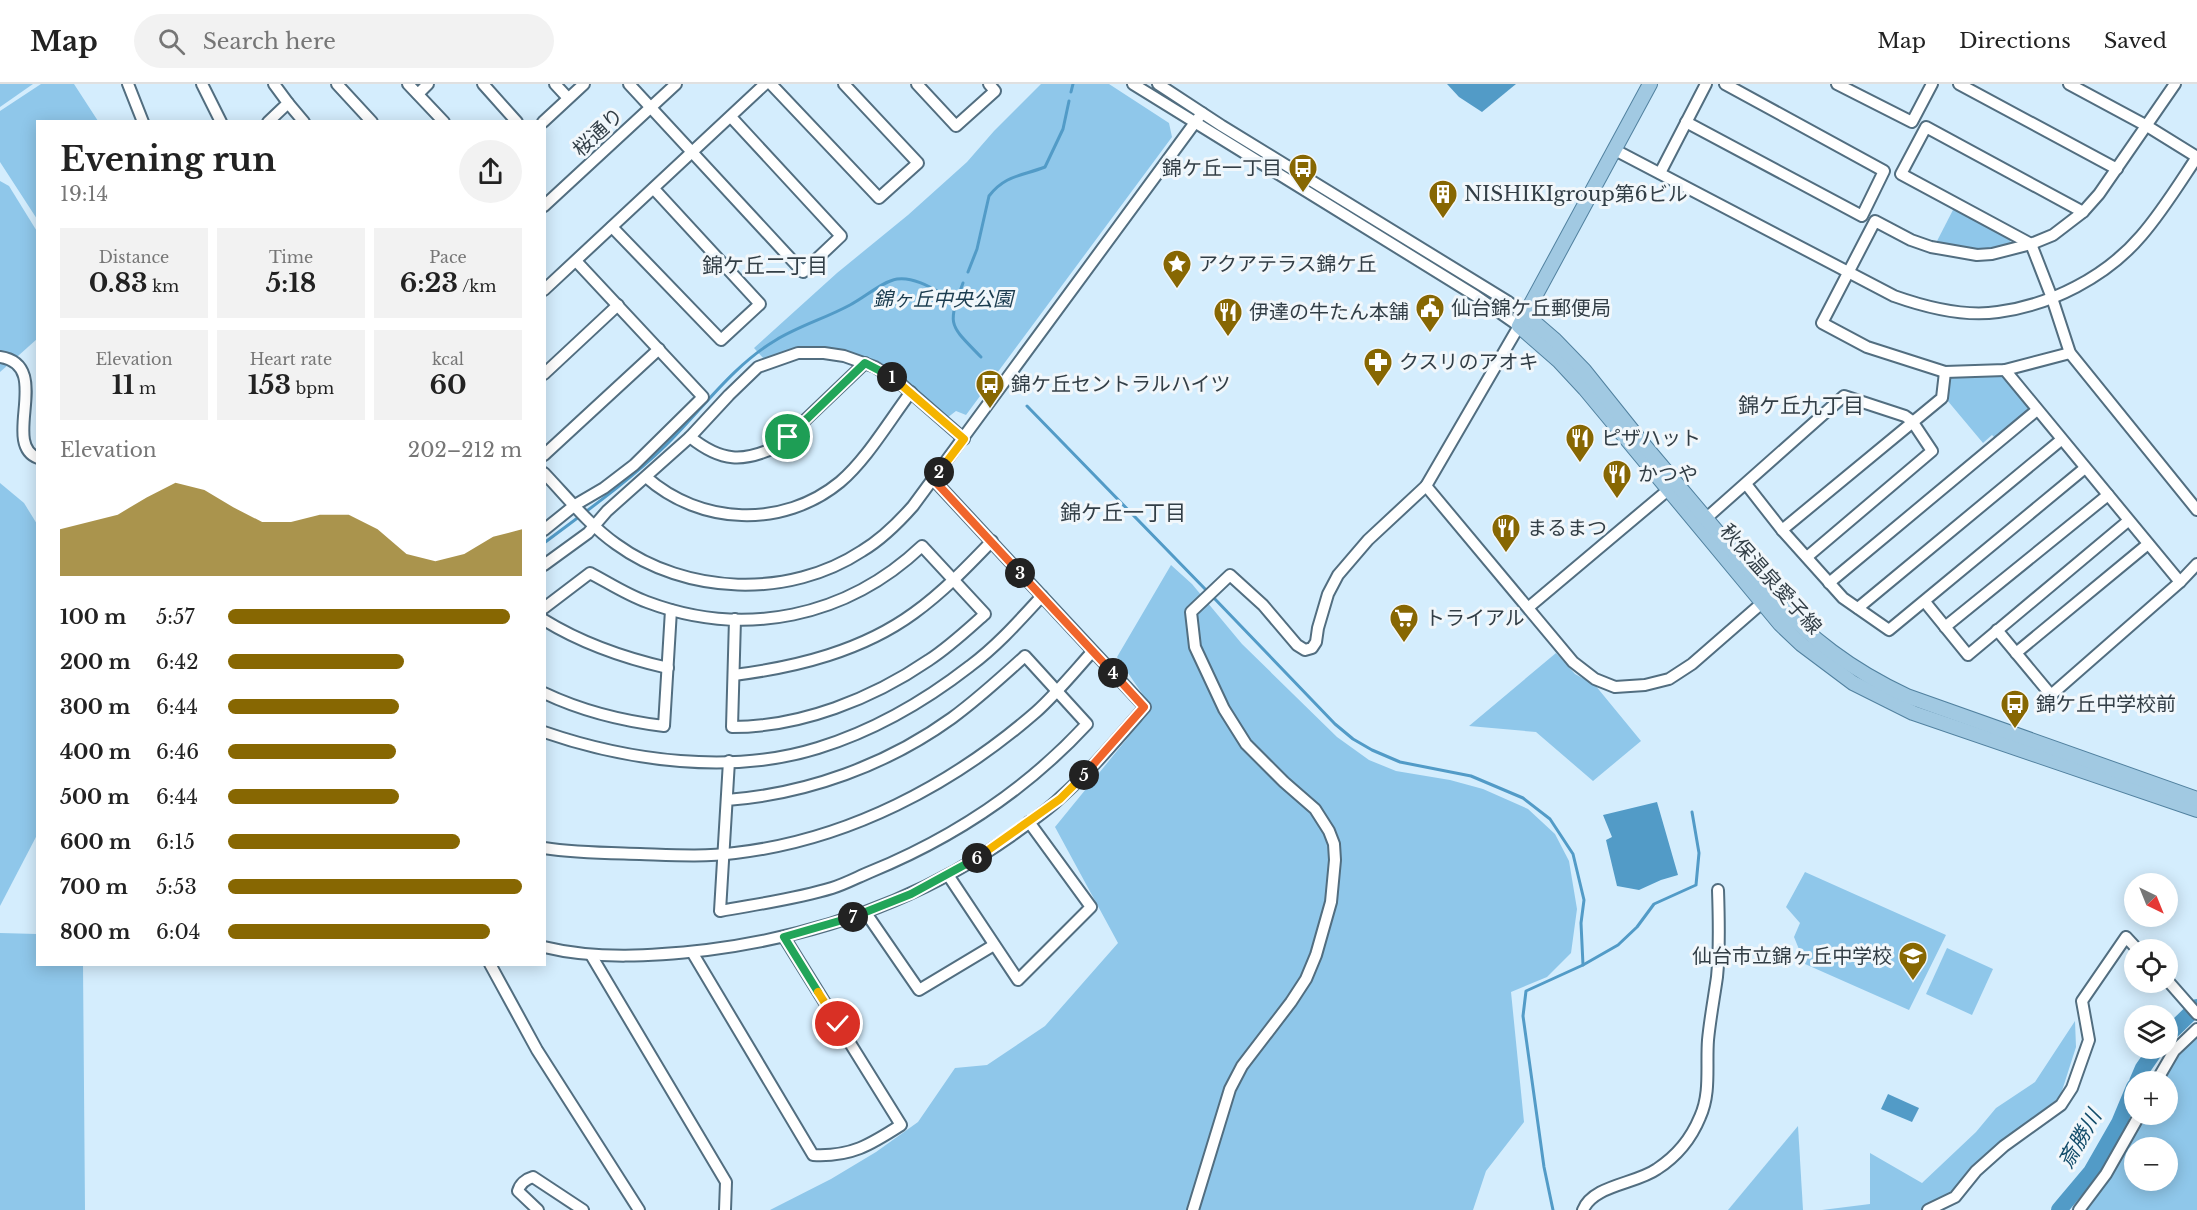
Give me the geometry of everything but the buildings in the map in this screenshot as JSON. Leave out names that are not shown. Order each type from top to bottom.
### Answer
[{"type":"main road","points":[[1522,320],[1650,84]]},
{"type":"main road","name":"秋保温泉愛子線","points":[[1522,320],[1585,389],[1668,490],[1702,522],[1788,615],[1827,649],[1864,675],[1907,696],[2197,799]]},
{"type":"main road","name":"秋保温泉愛子線","points":[[1522,320],[1555,340],[1584,370],[1780,624],[1853,683],[1913,713],[2197,810]]},
{"type":"street","points":[[128,84],[142,120]]},
{"type":"street","points":[[202,84],[220,120]]},
{"type":"street","points":[[274,84],[302,120]]},
{"type":"street","points":[[337,84],[370,120]]},
{"type":"street","points":[[408,84],[442,120]]},
{"type":"street","points":[[418,94],[429,84]]},
{"type":"street","points":[[483,84],[515,120]]},
{"type":"street","points":[[555,84],[568,98]]},
{"type":"street","points":[[545,120],[584,84]]},
{"type":"street","points":[[629,84],[803,272],[841,236],[731,117]]},
{"type":"street","name":"桜通り","points":[[546,204],[676,84]]},
{"type":"street","points":[[546,288],[765,84]]},
{"type":"street","points":[[771,84],[879,198],[918,163],[844,84]]},
{"type":"street","points":[[917,84],[956,126],[995,90],[989,84]]},
{"type":"street","points":[[1133,84],[1199,118],[1476,296],[1522,320],[1426,486],[1368,540],[1338,575],[1328,594],[1316,642],[1312,648],[1305,650],[1297,645],[1263,604],[1230,575],[1191,612],[1193,639],[1198,657],[1224,709],[1246,744],[1315,809],[1326,824],[1334,844],[1335,860],[1331,902],[1316,955],[1306,979],[1291,1002],[1257,1043],[1230,1089],[1193,1210]]},
{"type":"street","points":[[1158,84],[1199,118]]},
{"type":"street","points":[[1660,173],[1706,84]]},
{"type":"street","points":[[1686,122],[1862,216],[1884,171],[1725,84]]},
{"type":"street","points":[[1837,84],[1911,122],[1932,84]]},
{"type":"street","points":[[1959,84],[2117,169]]},
{"type":"street","points":[[1615,150],[1894,296],[1920,306],[1948,311],[1997,312],[2052,298],[2082,284],[2115,261],[2140,237],[2163,208],[2197,157],[2147,126],[2069,84]]},
{"type":"street","points":[[2070,353],[2005,370],[1946,372],[1867,347],[1822,323],[1875,221],[1911,240],[1947,251],[1977,255],[1992,254],[2031,244],[2053,235],[2083,212],[2099,194],[2175,84]]},
{"type":"street","points":[[270,120],[288,103]]},
{"type":"street","points":[[546,475],[615,544],[687,578],[728,585],[767,584],[810,575],[861,553],[896,525],[914,506],[1199,118]]},
{"type":"street","points":[[2083,212],[1926,127],[1901,174],[2031,244],[2070,353],[2197,510]]},
{"type":"street","points":[[612,227],[721,340],[760,304],[654,189]]},
{"type":"street","points":[[546,562],[604,488],[634,465],[704,397],[576,261]]},
{"type":"street","points":[[546,372],[618,305]]},
{"type":"street","points":[[546,454],[659,349]]},
{"type":"street","points":[[546,529],[584,515],[607,511],[690,437],[758,367],[805,352],[844,356],[865,363],[892,377],[964,439]]},
{"type":"street","points":[[0,357],[8,358],[22,372],[17,439],[20,448],[29,456],[36,458]]},
{"type":"street","points":[[690,437],[703,447],[723,457],[743,458],[766,452],[778,446],[865,363]]},
{"type":"street","points":[[2005,370],[2180,582]]},
{"type":"street","points":[[1782,530],[1942,398],[1946,372]]},
{"type":"street","points":[[646,477],[658,488],[681,501],[710,511],[748,516],[788,509],[818,497],[848,474],[911,392]]},
{"type":"street","points":[[1702,522],[1844,396],[1905,416],[1912,421],[1932,451],[1807,557]]},
{"type":"street","points":[[1829,583],[2037,410]]},
{"type":"street","points":[[1857,609],[2061,440]]},
{"type":"street","points":[[1746,483],[1782,530],[1843,598],[1889,630],[2085,468]]},
{"type":"street","points":[[546,947],[591,955],[692,952],[784,937],[866,913],[948,875],[981,856],[1029,822],[1060,799],[1094,765],[1144,707],[933,479]]},
{"type":"street","points":[[1426,486],[1573,662],[1595,679],[1615,687],[1645,685],[1669,679],[1692,664],[1762,603]]},
{"type":"street","points":[[1529,607],[1668,490]]},
{"type":"street","points":[[1945,627],[2108,495]]},
{"type":"street","points":[[1925,602],[1968,655],[2128,521]]},
{"type":"street","points":[[734,675],[796,665],[853,646],[913,614],[955,580],[992,542]]},
{"type":"street","points":[[2016,653],[2148,544]]},
{"type":"street","points":[[546,606],[590,573],[629,595],[671,610],[704,617],[776,618],[836,603],[867,588],[890,574],[922,546],[985,614],[929,660],[864,696],[818,714],[772,724],[732,727],[735,619]]},
{"type":"street","points":[[1997,630],[2051,695],[2180,582],[2197,564]]},
{"type":"street","points":[[546,733],[581,745],[636,756],[697,761],[754,760],[818,748],[898,713],[938,690],[972,665],[1000,640],[1042,596]]},
{"type":"street","points":[[546,694],[595,713],[632,722],[664,726],[671,610]]},
{"type":"street","points":[[546,621],[574,637],[613,653],[668,668]]},
{"type":"street","points":[[546,848],[601,853],[722,855],[771,848],[851,824],[898,805],[939,783],[989,750],[1038,710],[1092,652]]},
{"type":"street","points":[[727,800],[810,785],[873,764],[902,750],[951,719],[1026,656],[1087,724],[1028,782],[987,812],[933,844],[833,888],[720,911],[729,761]]},
{"type":"street","points":[[948,875],[1017,980],[1090,907],[1029,822]]},
{"type":"street","points":[[1583,1210],[1586,1204],[1603,1191],[1641,1179],[1673,1158],[1688,1141],[1701,1116],[1706,1097],[1709,1030],[1719,948],[1718,890]]},
{"type":"street","points":[[866,913],[919,990],[993,945]]},
{"type":"street","points":[[692,952],[813,1155],[829,1156],[851,1152],[901,1125],[784,937]]},
{"type":"street","points":[[1928,1210],[1955,1197],[1976,1171],[2004,1146],[2061,1105],[2072,1088],[2090,1040],[2082,1001],[2124,940]]},
{"type":"street","points":[[591,955],[726,1182],[724,1210]]},
{"type":"street","points":[[491,966],[537,1050],[639,1210]]},
{"type":"street","points":[[2178,992],[2197,1014]]},
{"type":"street","points":[[2162,1071],[2174,1051],[2197,1029]]},
{"type":"street","points":[[2079,1210],[2106,1174],[2134,1125]]},
{"type":"street","points":[[532,1208],[519,1191],[520,1186],[533,1177],[583,1210]]},
{"type":"green space","points":[[0,84],[33,84],[0,107]]},
{"type":"green space","points":[[41,84],[74,84],[97,120],[36,120],[36,217],[0,162],[0,111]]},
{"type":"green space","name":"錦ヶ丘中央公園","points":[[1041,84],[1109,84],[1169,123],[1172,137],[966,415],[956,411],[947,418],[885,367],[832,348],[802,346],[765,360],[754,348],[837,273],[908,215],[967,162]]},
{"type":"green space","points":[[0,181],[9,186],[36,230],[36,340],[0,372]]},
{"type":"green space","points":[[1954,208],[2011,238],[2010,245],[1973,248],[1936,243]]},
{"type":"green space","points":[[1956,374],[1996,374],[2005,377],[2029,408],[2029,414],[1997,440],[1992,435],[1983,443],[1947,400],[1950,379]]},
{"type":"green space","points":[[0,483],[24,503],[36,522],[36,837],[0,906]]},
{"type":"green space","points":[[1171,565],[1192,584],[1242,644],[1337,737],[1369,760],[1396,771],[1450,780],[1483,789],[1528,809],[1555,834],[1569,861],[1577,909],[1571,953],[1547,977],[1511,992],[1524,1122],[1486,1171],[1473,1210],[770,1210],[831,1179],[876,1152],[918,1122],[955,1068],[987,1065],[1045,1026],[1118,943],[1055,827],[1152,708],[1117,657]]},
{"type":"green space","points":[[1556,653],[1575,674],[1595,685],[1641,741],[1593,781],[1536,732],[1469,726]]},
{"type":"green space","points":[[1805,872],[1946,935],[1909,1010],[1805,964],[1794,937],[1800,923],[1786,907]]},
{"type":"green space","points":[[0,933],[36,934],[36,966],[83,966],[85,1210],[0,1210]]},
{"type":"green space","points":[[1947,948],[1993,969],[1972,1015],[1926,994]]},
{"type":"green space","points":[[2075,1021],[2076,1047],[2060,1097],[2019,1128],[1949,1193],[1922,1210],[1822,1210],[1870,1204],[1870,1153],[1922,1183],[1976,1132],[1996,1108],[2035,1082]]},
{"type":"green space","points":[[2197,1025],[2197,1210],[2072,1210],[2108,1163],[2130,1125],[2178,1125],[2178,1071],[2159,1071],[2169,1059],[2178,1059],[2178,1048]]},
{"type":"green space","points":[[1798,1126],[1803,1210],[1728,1210]]},
{"type":"shaded area","points":[[1447,84],[1516,84],[1482,112],[1459,97]]},
{"type":"shaded area","points":[[1657,802],[1678,875],[1639,890],[1617,886],[1606,840],[1612,837],[1603,815]]},
{"type":"shaded area","points":[[1888,1094],[1919,1108],[1912,1122],[1881,1109]]},
{"type":"waterway","points":[[1071,92],[1073,84]]},
{"type":"waterway","points":[[968,272],[977,249],[989,196],[1008,180],[1045,167],[1063,129],[1069,101]]},
{"type":"waterway","points":[[546,541],[651,459],[731,376],[776,340],[841,310],[892,280],[912,280],[956,301]]},
{"type":"waterway","points":[[963,283],[953,317],[954,324],[962,338],[981,357]]},
{"type":"waterway","points":[[1027,406],[1208,592]]},
{"type":"waterway","points":[[1213,597],[1335,724],[1353,739],[1400,762],[1471,776],[1523,798],[1550,819],[1573,854],[1584,900],[1581,923],[1583,965],[1526,991],[1523,1016],[1544,1167],[1553,1210]]},
{"type":"waterway","points":[[1583,965],[1618,945],[1637,927],[1654,904],[1696,885],[1699,853],[1692,812]]},
{"type":"waterway","name":"斎勝川","points":[[2178,1025],[2197,1007]]},
{"type":"waterway","name":"斎勝川","points":[[2142,1071],[2149,1059]]},
{"type":"waterway","name":"斎勝川","points":[[2059,1210],[2091,1172],[2124,1111]]},
{"type":"place","name":"錦ケ丘一丁目","points":[[1303,194]]},
{"type":"place","name":"NISHIKIgroup第6ビル","points":[[1443,220]]},
{"type":"place","name":"アクアテラス錦ケ丘","points":[[1177,290]]},
{"type":"place","name":"仙台錦ケ丘郵便局","points":[[1430,334]]},
{"type":"place","name":"伊達の牛たん本舗","points":[[1228,338]]},
{"type":"place","name":"クスリのアオキ","points":[[1378,388]]},
{"type":"place","name":"錦ケ丘セントラルハイツ","points":[[990,410]]},
{"type":"place","name":"ピザハット","points":[[1580,464]]},
{"type":"place","name":"かつや","points":[[1617,500]]},
{"type":"place","name":"まるまつ","points":[[1506,554]]},
{"type":"place","name":"トライアル","points":[[1404,644]]},
{"type":"place","name":"錦ケ丘中学校前","points":[[2015,730]]},
{"type":"place","name":"仙台市立錦ヶ丘中学校","points":[[1913,982]]},
{"type":"district","name":"錦ケ丘二丁目","points":[[765,266]]},
{"type":"district","name":"錦ケ丘九丁目","points":[[1801,406]]},
{"type":"district","name":"錦ケ丘一丁目","points":[[1123,513]]},
{"type":"route","points":[[788,437],[865,363],[892,377],[964,439],[933,479],[939,487],[1144,707],[1094,765],[1060,799],[981,856],[911,894],[866,913],[784,937],[838,1024]]}]
